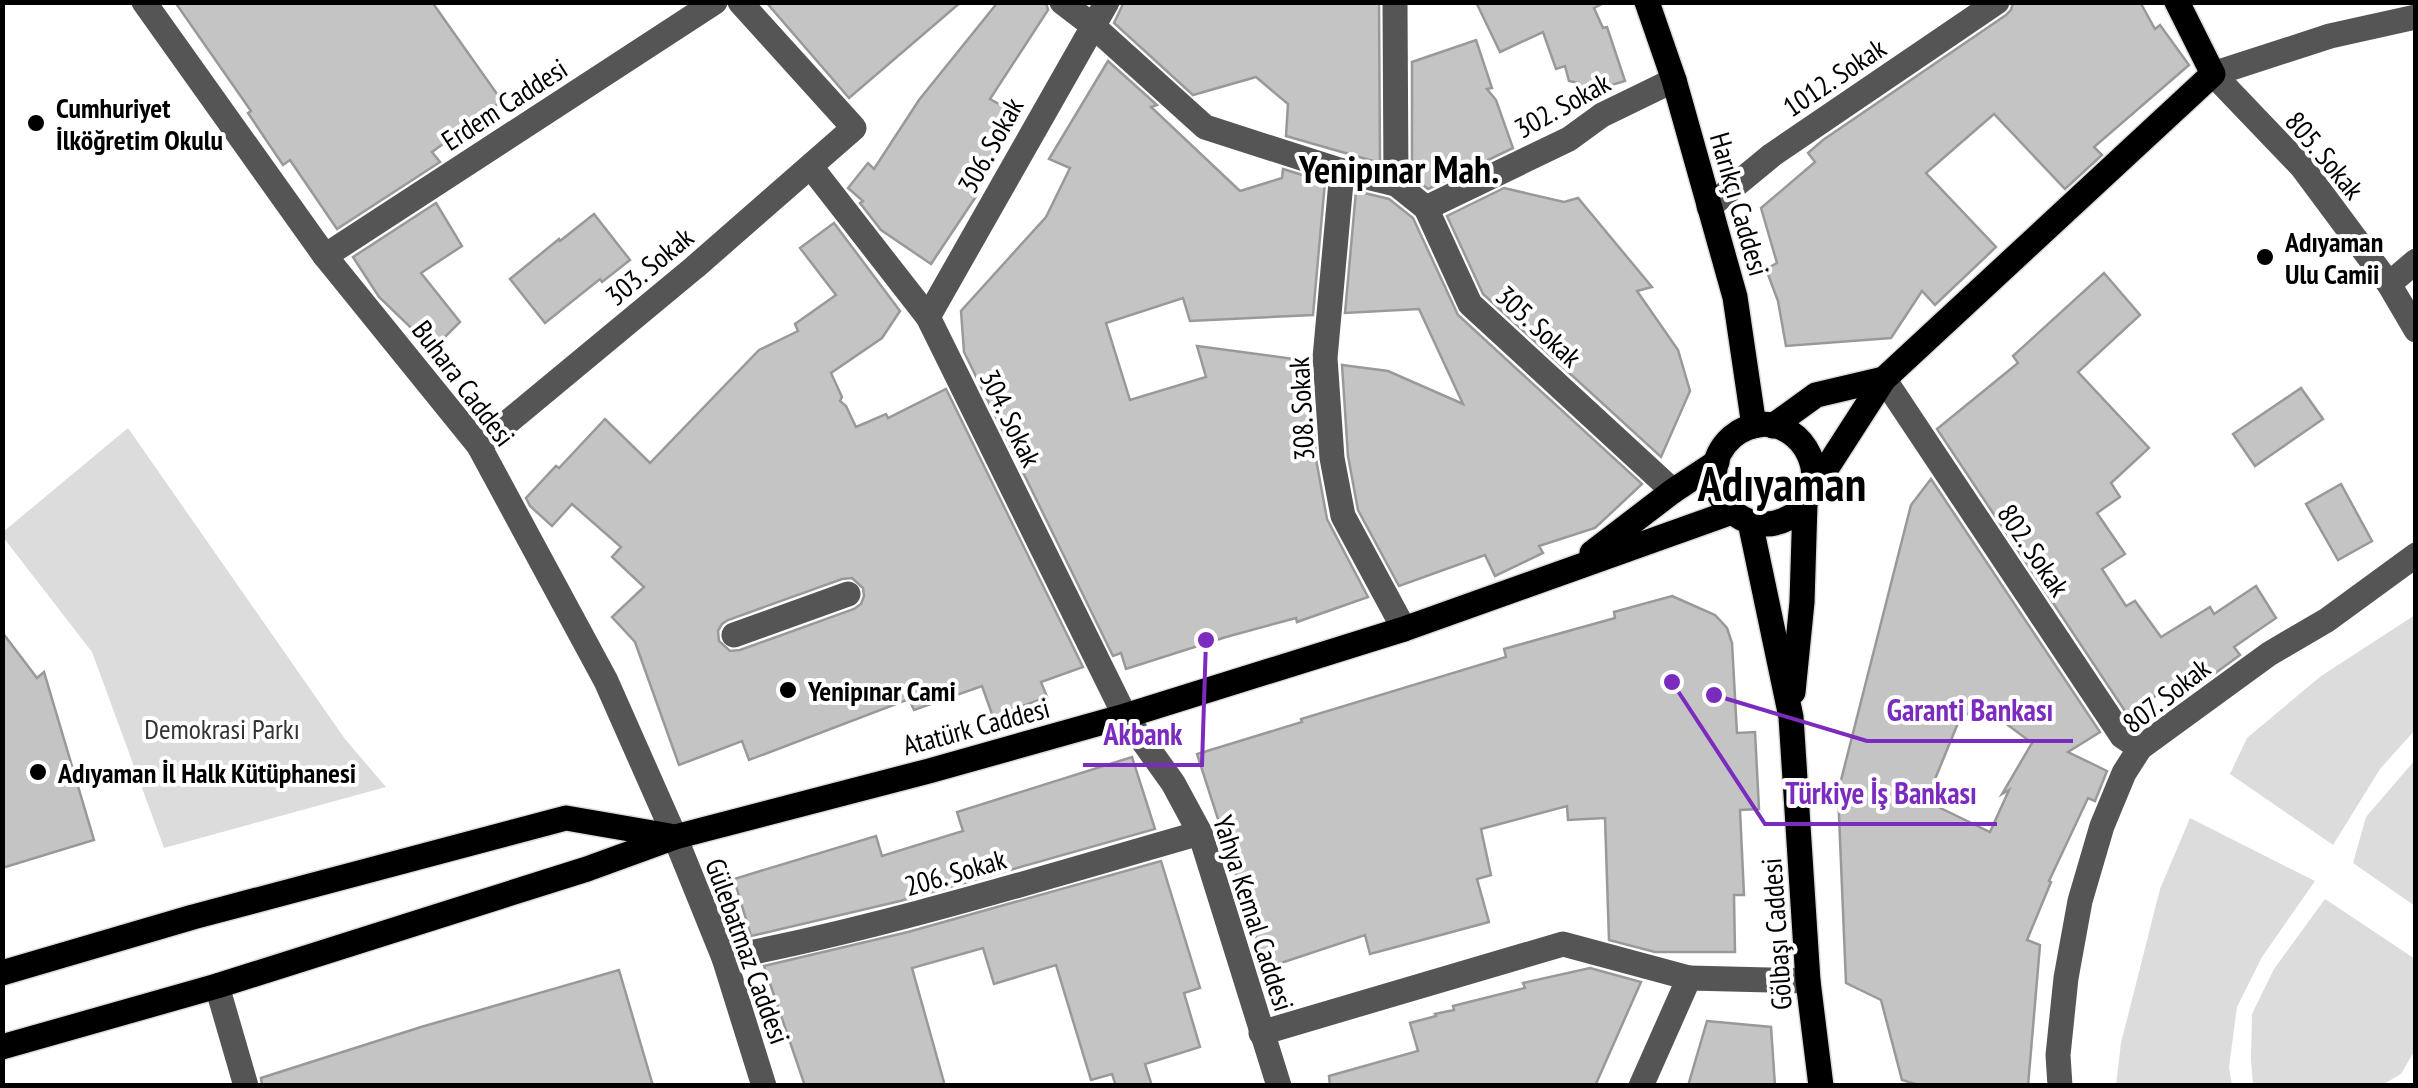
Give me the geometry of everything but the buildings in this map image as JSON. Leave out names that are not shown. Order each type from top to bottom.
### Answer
[{"type":"main road","name":"Harıkçı Caddesi","points":[[1647,2],[1674,80],[1735,297],[1764,426]]},
{"type":"main road","points":[[1884,380],[1816,395],[1764,426],[1730,439],[1717,462],[1718,490],[1741,517],[1766,524],[1784,521],[1809,496],[1884,380],[2213,74],[2177,2]]},
{"type":"main road","points":[[1764,426],[1790,432],[1809,452],[1814,469],[1809,496]]},
{"type":"main road","name":"Atatürk Caddesi","points":[[1574,567],[1717,462]]},
{"type":"main road","name":"Gölbaşı Caddesi","points":[[1809,496],[1791,717],[1808,981],[1821,1086]]},
{"type":"main road","name":"Atatürk Caddesi","points":[[2,1048],[217,986],[675,837],[1125,716],[1404,629],[1574,567],[1741,517]]},
{"type":"main road","name":"Gölbaşı Caddesi","points":[[1741,517],[1791,717]]},
{"type":"main road","points":[[2,972],[566,818],[675,837]]},
{"type":"street","name":"Buhara Caddesi","points":[[144,2],[326,256],[479,446],[606,681],[675,837]]},
{"type":"street","name":"Erdem Caddesi","points":[[326,256],[685,10],[715,2]]},
{"type":"street","name":"303. Sokak","points":[[479,446],[854,128],[740,2]]},
{"type":"street","points":[[1062,2],[1205,127],[1396,184],[1395,2]]},
{"type":"street","name":"306. Sokak","points":[[928,318],[1106,2]]},
{"type":"street","name":"1012. Sokak","points":[[1710,208],[1772,155],[1997,2]]},
{"type":"street","points":[[2213,74],[2330,36],[2383,13],[2416,16]]},
{"type":"street","name":"805. Sokak","points":[[2213,74],[2302,167],[2389,284],[2416,330]]},
{"type":"street","name":"302. Sokak","points":[[1426,208],[1569,139],[1602,115],[1674,80]]},
{"type":"street","name":"304. Sokak","points":[[811,167],[928,318],[1125,716]]},
{"type":"street","name":"308. Sokak","points":[[1342,171],[1326,358],[1332,458],[1343,516],[1404,629]]},
{"type":"street","name":"305. Sokak","points":[[1396,184],[1426,208],[1470,304],[1673,491]]},
{"type":"street","points":[[2389,284],[2416,261]]},
{"type":"street","name":"802. Sokak","points":[[1884,380],[2122,736],[2140,748]]},
{"type":"street","name":"807. Sokak","points":[[2060,1086],[2058,1055],[2066,978],[2080,901],[2102,826],[2124,773],[2140,748],[2269,654],[2328,620],[2416,555]]},
{"type":"street","points":[[734,635],[848,594]]},
{"type":"street","name":"Yahya Kemal Caddesi","points":[[1125,716],[1173,783],[1200,833],[1278,1086]]},
{"type":"street","name":"206. Sokak","points":[[724,958],[928,911],[1200,833]]},
{"type":"street","name":"Gülebatmaz Caddesi","points":[[675,837],[724,958],[764,1086]]},
{"type":"street","points":[[1262,1034],[1564,944],[1690,978],[1808,981]]},
{"type":"street","points":[[1641,1086],[1690,978]]},
{"type":"street","points":[[217,986],[246,1086]]},
{"type":"green space","name":"Demokrasi Parkı","points":[[128,428],[345,739],[386,787],[164,848],[92,652],[3,537],[3,532]]},
{"type":"green space","points":[[2415,615],[2415,730],[2380,769],[2333,845],[2230,774],[2247,738],[2321,676]]},
{"type":"green space","points":[[2415,760],[2415,906],[2353,863],[2366,817]]},
{"type":"green space","points":[[2190,818],[2315,881],[2262,957],[2237,1007],[2229,1067],[2232,1085],[2116,1085],[2121,1043],[2160,889]]},
{"type":"green space","points":[[2325,899],[2415,959],[2415,1050],[2401,1074],[2382,1085],[2253,1085],[2252,1014],[2274,969]]},
{"type":"place","name":"Cumhuriyet İlköğretim Okulu","points":[[36,123]]},
{"type":"place","name":"Adıyaman Ulu Camii","points":[[2265,257]]},
{"type":"place","name":"Akbank","points":[[1206,640]]},
{"type":"place","name":"Türkiye İş Bankası","points":[[1672,682]]},
{"type":"place","name":"Yenipınar Cami","points":[[788,690]]},
{"type":"place","name":"Garanti Bankası","points":[[1714,695]]},
{"type":"place","name":"Adıyaman İl Halk Kütüphanesi","points":[[38,772]]},
{"type":"district","name":"Yenipınar Mah.","points":[[1399,168]]},
{"type":"district","name":"Adıyaman","points":[[1782,483]]}]
